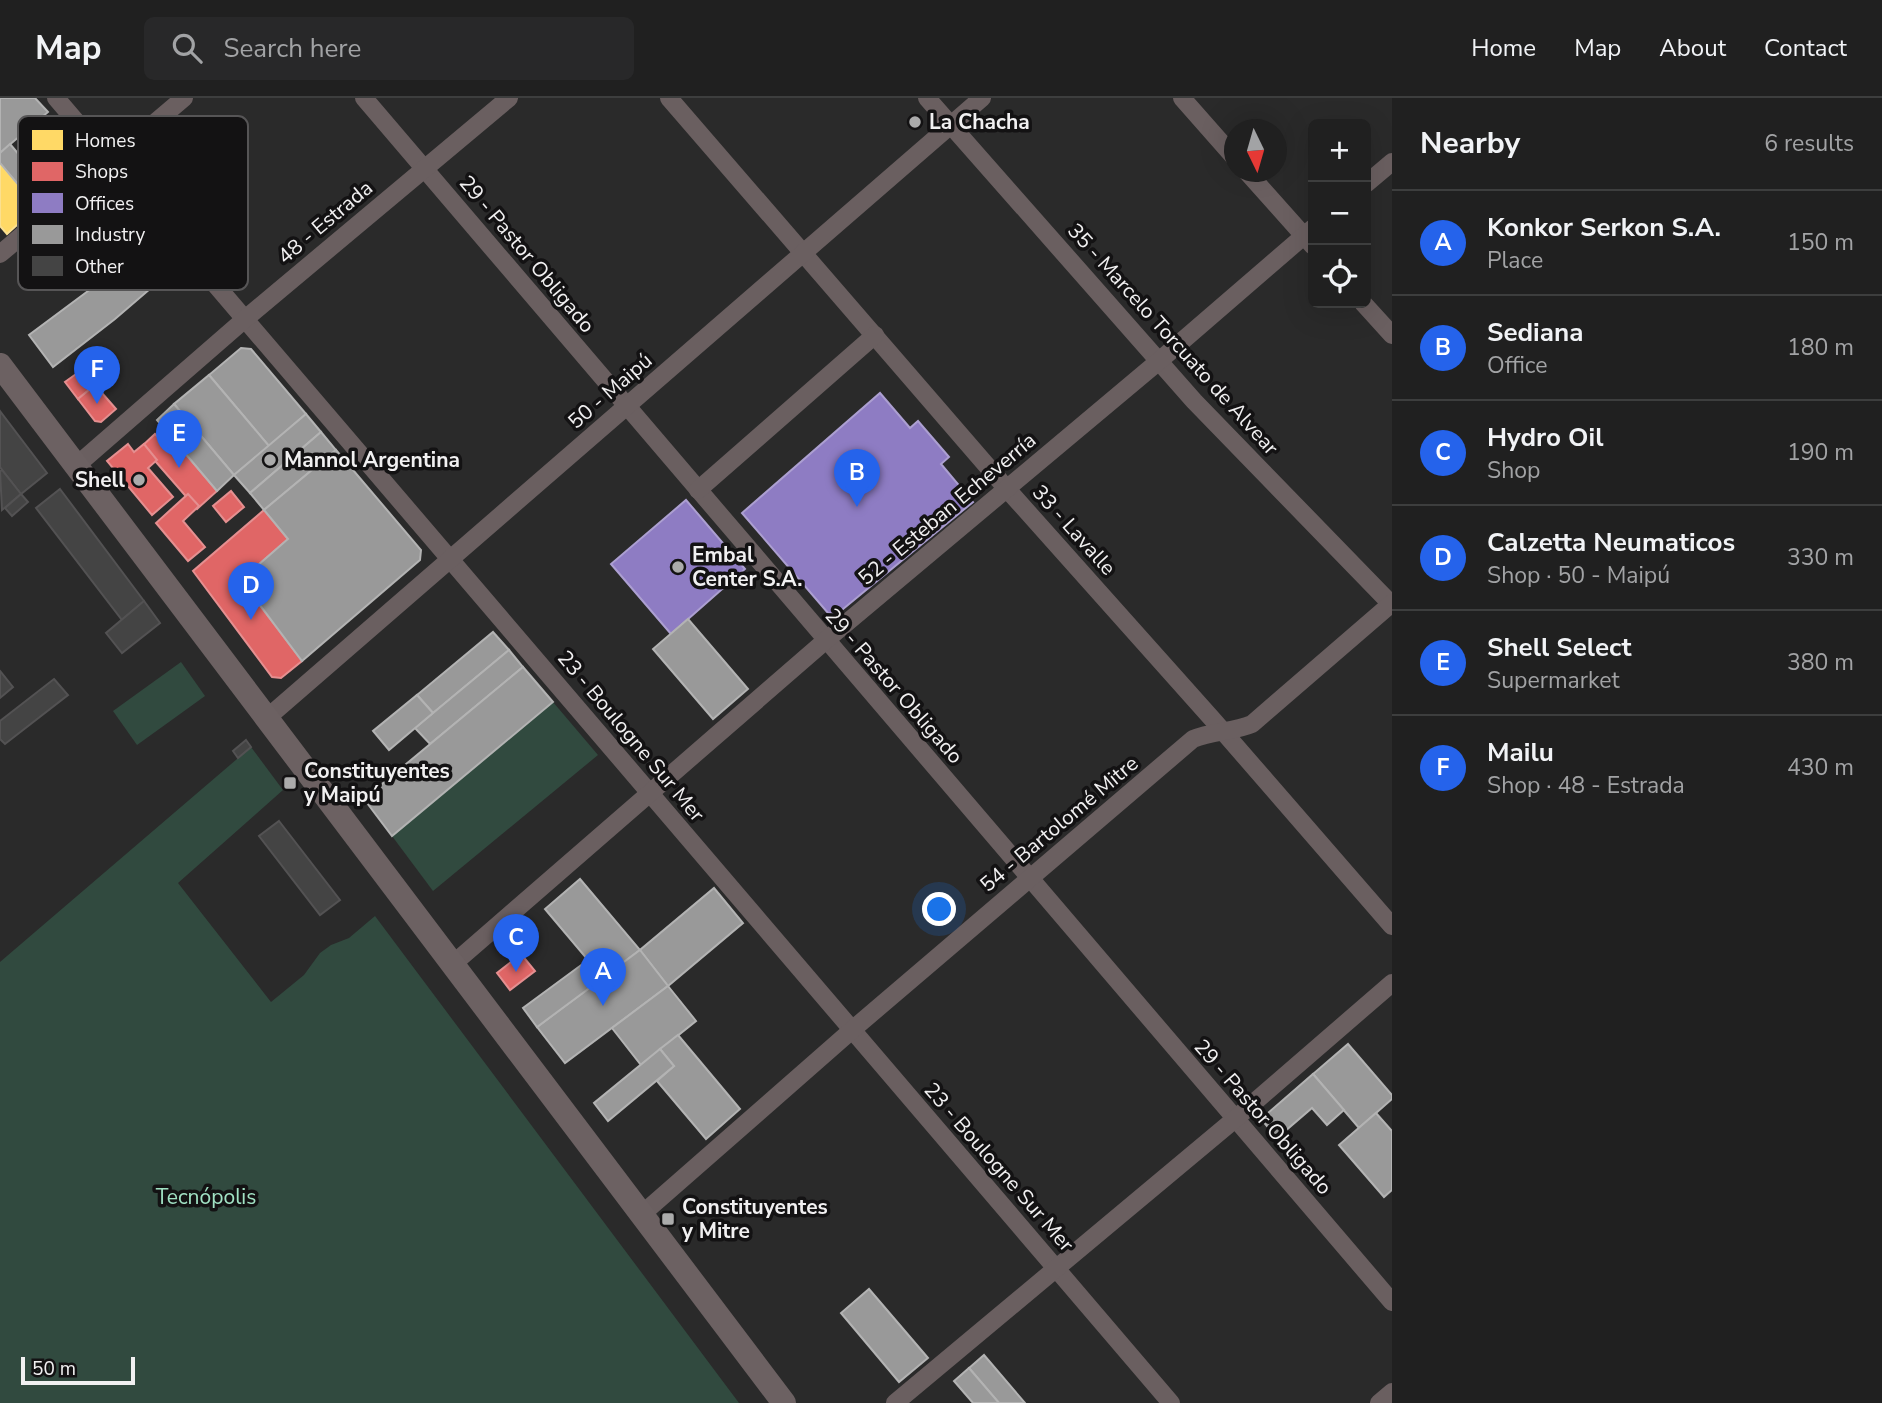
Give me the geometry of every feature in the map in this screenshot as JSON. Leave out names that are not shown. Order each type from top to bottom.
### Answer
[{"type":"main road","points":[[0,365],[784,1403]]},
{"type":"street","name":"23 - Boulogne Sur Mer","points":[[56,98],[71,116]]},
{"type":"street","points":[[163,116],[184,98]]},
{"type":"street","name":"29 - Pastor Obligado","points":[[364,98],[1392,1302]]},
{"type":"street","name":"48 - Estrada","points":[[76,466],[245,319],[509,98]]},
{"type":"street","name":"33 - Lavalle","points":[[669,98],[1007,489],[1392,926]]},
{"type":"street","name":"35 - Marcelo Torcuato de Alvear","points":[[927,98],[1158,361],[1392,604]]},
{"type":"street","name":"50 - Maipú","points":[[267,718],[982,98]]},
{"type":"street","points":[[1182,98],[1224,146]]},
{"type":"street","points":[[1368,182],[1392,162]]},
{"type":"street","points":[[1257,182],[1308,235]]},
{"type":"street","points":[[0,254],[18,239]]},
{"type":"street","name":"52 - Esteban Echeverría","points":[[453,964],[825,640],[1308,239]]},
{"type":"street","name":"23 - Boulogne Sur Mer","points":[[220,290],[1171,1403]]},
{"type":"street","points":[[1368,308],[1392,335]]},
{"type":"street","points":[[698,490],[875,335]]},
{"type":"street","name":"54 - Bartolomé Mitre","points":[[641,1215],[852,1030],[1194,739],[1207,733],[1238,730],[1252,724],[1392,604]]},
{"type":"street","points":[[895,1403],[1235,1119],[1392,983]]},
{"type":"street","points":[[1379,1403],[1392,1392]]},
{"type":"green space","points":[[181,662],[205,696],[137,745],[113,711]]},
{"type":"green space","points":[[553,702],[598,755],[433,891],[392,836]]},
{"type":"green space","name":"Tecnópolis","points":[[251,747],[283,790],[178,883],[271,1002],[304,975],[320,953],[349,938],[375,916],[739,1403],[0,1403],[0,962]]},
{"type":"building: Homes","points":[[0,163],[18,184],[18,224],[7,234],[0,226]]},
{"type":"building: Shops","points":[[76,374],[89,390],[78,399],[65,382]]},
{"type":"building: Shops","points":[[95,385],[116,409],[101,422],[95,421],[78,399]]},
{"type":"building: Shops","points":[[163,427],[217,491],[197,509],[142,446],[155,434],[161,440],[164,438],[158,431]]},
{"type":"building: Shops","points":[[128,444],[134,452],[144,444],[157,460],[148,468],[173,497],[152,515],[107,461]]},
{"type":"building: Shops","points":[[231,491],[244,507],[226,522],[213,506]]},
{"type":"building: Shops","points":[[188,494],[199,506],[183,521],[205,547],[188,561],[156,523]]},
{"type":"building: Shops","points":[[264,510],[288,539],[241,580],[302,661],[281,678],[272,677],[193,571]]},
{"type":"building: Shops","points":[[521,954],[535,971],[510,990],[497,973]]},
{"type":"building: Offices","points":[[880,393],[910,428],[918,421],[949,457],[941,464],[973,502],[837,614],[828,613],[742,513]]},
{"type":"building: Offices","name":"Embal Center S.A.","points":[[686,500],[745,569],[671,634],[611,564]]},
{"type":"building: Industry","points":[[0,98],[35,98],[48,112],[43,116],[18,116],[18,138],[0,153]]},
{"type":"building: Industry","points":[[10,144],[18,154],[18,184],[0,163],[0,153]]},
{"type":"building: Industry","points":[[149,290],[53,367],[29,335],[88,291]]},
{"type":"building: Industry","points":[[241,348],[251,349],[306,414],[269,446],[209,375]]},
{"type":"building: Industry","points":[[209,375],[269,446],[234,475],[174,404]]},
{"type":"building: Industry","points":[[174,404],[234,475],[217,491],[157,420]]},
{"type":"building: Industry","name":"Mannol Argentina","points":[[306,414],[321,432],[250,493],[234,475]]},
{"type":"building: Industry","points":[[321,432],[336,450],[264,510],[250,493]]},
{"type":"building: Industry","points":[[336,450],[421,550],[420,560],[302,661],[241,580],[288,539],[264,510]]},
{"type":"building: Industry","points":[[688,619],[748,689],[713,719],[653,649]]},
{"type":"building: Industry","points":[[493,632],[509,650],[433,713],[417,695]]},
{"type":"building: Industry","points":[[509,650],[523,667],[430,744],[415,728]]},
{"type":"building: Industry","points":[[523,667],[553,702],[392,836],[364,799]]},
{"type":"building: Industry","points":[[417,695],[433,713],[389,750],[373,731]]},
{"type":"building: Industry","points":[[580,879],[640,950],[603,978],[545,909]]},
{"type":"building: Industry","points":[[714,888],[743,923],[668,986],[640,950]]},
{"type":"building: Industry","points":[[640,950],[668,986],[565,1063],[537,1027]]},
{"type":"building: Industry","points":[[588,960],[603,978],[537,1027],[523,1008]]},
{"type":"building: Industry","points":[[668,986],[696,1021],[641,1065],[612,1028]]},
{"type":"building: Industry","points":[[678,1035],[740,1109],[706,1139],[657,1081],[674,1066],[660,1049]]},
{"type":"building: Industry","points":[[1348,1044],[1392,1095],[1392,1099],[1359,1128],[1313,1074]]},
{"type":"building: Industry","points":[[660,1049],[674,1066],[608,1121],[594,1103]]},
{"type":"building: Industry","points":[[1313,1074],[1344,1110],[1327,1125],[1312,1108],[1277,1138],[1261,1119]]},
{"type":"building: Industry","points":[[1376,1113],[1392,1131],[1392,1190],[1384,1197],[1339,1145]]},
{"type":"building: Industry","points":[[869,1289],[928,1358],[899,1382],[841,1313]]},
{"type":"building: Industry","points":[[984,1355],[1025,1403],[999,1403],[969,1368]]},
{"type":"building: Industry","points":[[969,1368],[999,1403],[973,1403],[954,1381]]},
{"type":"building: Other","points":[[0,411],[47,473],[21,494],[0,467]]},
{"type":"building: Other","points":[[2,470],[21,494],[2,510],[0,471]]},
{"type":"building: Other","points":[[60,489],[144,601],[122,620],[36,508]]},
{"type":"building: Other","points":[[21,494],[28,502],[12,516],[5,508]]},
{"type":"building: Other","points":[[144,601],[160,623],[122,653],[106,633]]},
{"type":"building: Other","points":[[0,671],[13,687],[0,698]]},
{"type":"building: Other","points":[[54,679],[68,695],[5,744],[0,739],[0,721]]},
{"type":"building: Other","points":[[246,740],[251,747],[238,758],[233,751]]},
{"type":"building: Other","points":[[279,821],[340,900],[320,915],[259,836]]},
{"type":"place","name":"La Chacha","points":[[915,122]]},
{"type":"place","name":"Mailu","points":[[97,404]]},
{"type":"place","name":"Mannol Argentina","points":[[270,460]]},
{"type":"place","name":"Shell Select","points":[[179,468]]},
{"type":"place","name":"Shell","points":[[139,480]]},
{"type":"place","name":"Sediana","points":[[857,507]]},
{"type":"place","name":"Embal Center S.A.","points":[[678,567]]},
{"type":"place","name":"Calzetta Neumaticos","points":[[251,620]]},
{"type":"place","name":"Constituyentes y Maipú","points":[[290,783]]},
{"type":"place","name":"Hydro Oil","points":[[516,972]]},
{"type":"place","name":"Konkor Serkon S.A.","points":[[603,1006]]},
{"type":"place","name":"Constituyentes y Mitre","points":[[668,1219]]}]
